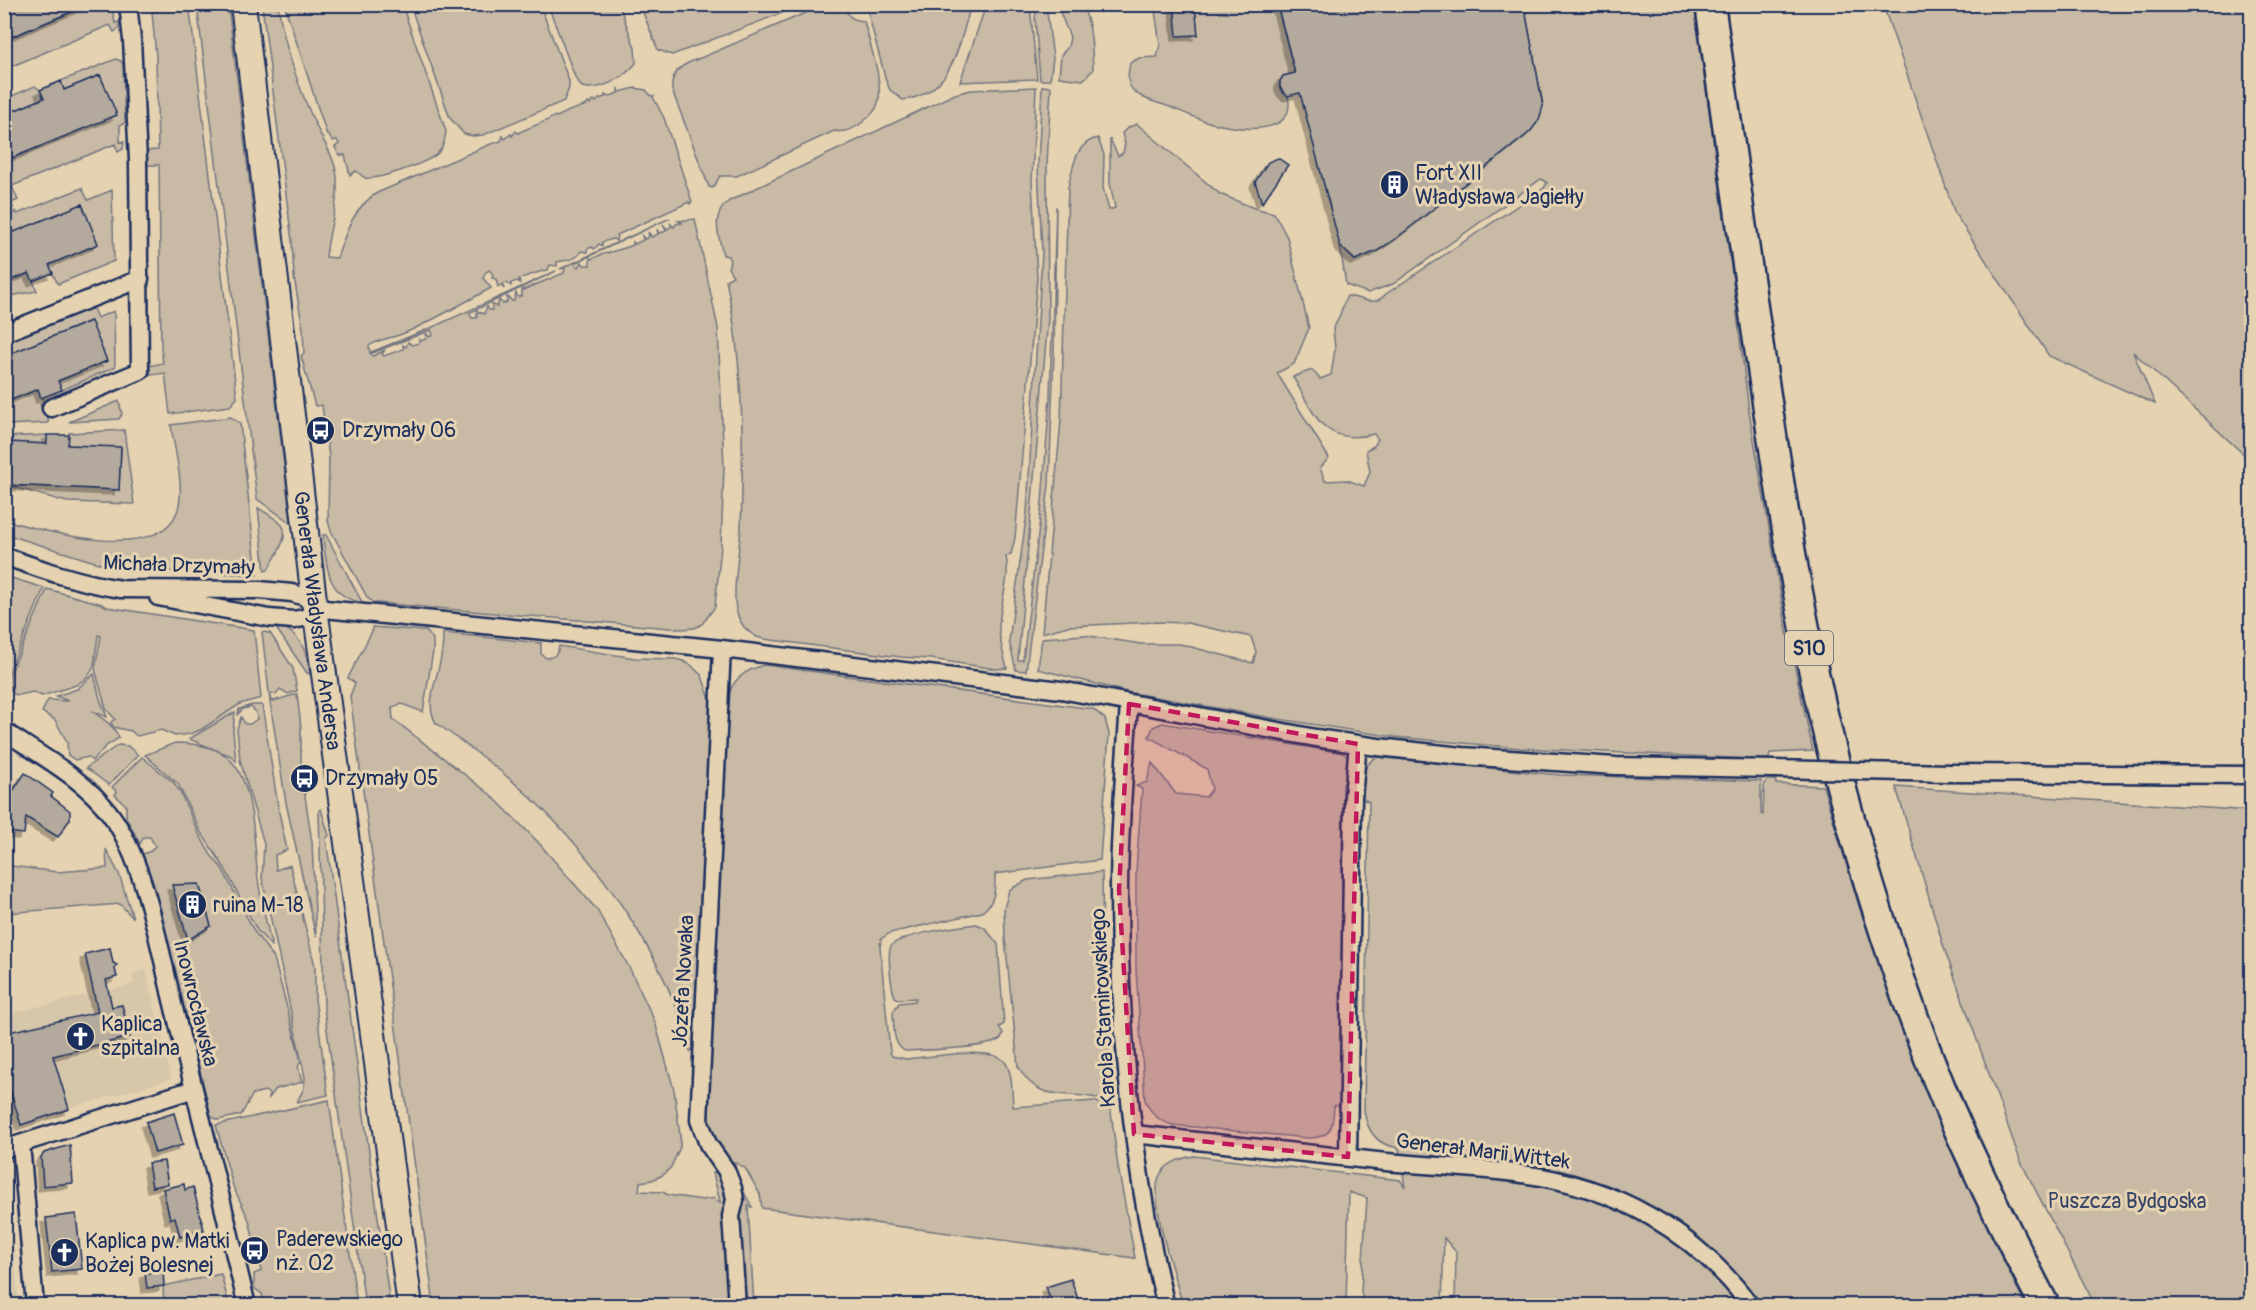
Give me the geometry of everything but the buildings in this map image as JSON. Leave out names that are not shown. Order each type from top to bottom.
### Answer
[{"type":"highway","name":"S10","points":[[1710,4],[1790,547],[1812,663],[1844,799],[1892,954],[1950,1108],[1994,1205],[2044,1305]]},
{"type":"main road","name":"Generała Władysława Andersa","points":[[243,4],[315,608],[410,1305]]},
{"type":"street","points":[[51,408],[140,371],[138,161],[128,4]]},
{"type":"street","points":[[4,333],[140,279]]},
{"type":"street","name":"Michała Drzymały","points":[[4,556],[67,579],[121,589],[259,590],[292,593],[305,597],[315,608]]},
{"type":"street","points":[[121,589],[269,618],[294,620],[308,616],[315,608],[722,649],[1061,690],[1358,744],[1462,756],[1616,766],[1949,773],[2252,775]]},
{"type":"street","name":"Józefa Nowaka","points":[[722,649],[699,1120],[708,1144],[726,1170],[733,1188],[735,1200],[731,1216],[737,1305]]},
{"type":"street","name":"Karola Stamirowskiego","points":[[1129,704],[1119,890],[1123,1014],[1134,1134],[1145,1217],[1166,1305]]},
{"type":"street","name":"Inowrocławska","points":[[4,731],[82,785],[106,809],[123,835],[143,886],[247,1305]]},
{"type":"street","points":[[1348,1157],[1353,797],[1358,744]]},
{"type":"street","points":[[4,1149],[194,1089]]},
{"type":"street","name":"Generał Marii Wittek","points":[[1134,1134],[1522,1174],[1563,1182],[1617,1198],[1648,1213],[1689,1240],[1751,1305]]},
{"type":"street","points":[[21,1144],[35,1305]]},
{"type":"highlighted area","points":[[1129,704],[1358,744],[1348,1157],[1134,1134],[1119,890]]},
{"type":"shaded area","points":[[146,970],[171,1079],[5,1126],[4,1015],[134,984],[132,973]]},
{"type":"shaded area","points":[[6,1163],[19,1305],[5,1305]]},
{"type":"green space","points":[[284,4],[402,5],[446,131],[443,146],[438,153],[414,166],[391,174],[365,178],[356,171],[350,175],[345,155],[339,155],[335,147],[339,144],[337,140],[332,141],[327,135]]},
{"type":"green space","points":[[640,4],[803,5],[672,55],[658,50]]},
{"type":"green space","points":[[846,4],[849,16],[864,21],[872,51],[879,84],[878,103],[874,111],[854,128],[834,131],[737,176],[720,176],[713,188],[709,187],[672,90],[676,72],[691,62],[824,5]]},
{"type":"green space","points":[[1154,4],[1277,5],[1295,73],[1286,77],[1279,86],[1288,96],[1288,110],[1283,120],[1260,128],[1230,127],[1201,119],[1137,94],[1128,80],[1130,63],[1139,58],[1157,57],[1160,45]]},
{"type":"green space","points":[[89,5],[117,5],[112,8],[115,23],[119,22],[119,29],[114,32],[110,25],[5,69],[5,40]]},
{"type":"green space","points":[[197,5],[228,5],[291,523],[257,499]]},
{"type":"green space","points":[[262,5],[278,5],[287,49],[296,77],[336,171],[336,198],[326,257],[337,258],[356,213],[377,193],[501,141],[503,136],[505,139],[516,131],[518,133],[555,116],[590,104],[594,100],[596,102],[605,95],[608,97],[618,93],[618,89],[620,92],[635,88],[646,90],[654,96],[664,118],[692,202],[690,204],[689,202],[617,235],[616,241],[613,239],[602,242],[602,246],[599,244],[594,249],[592,247],[587,249],[587,252],[581,251],[573,258],[557,262],[557,266],[550,265],[548,270],[519,279],[520,283],[517,281],[511,283],[511,286],[507,283],[503,284],[504,289],[501,285],[498,287],[496,279],[492,278],[493,274],[489,270],[483,278],[491,288],[418,327],[369,346],[370,353],[373,356],[385,350],[382,354],[384,356],[403,349],[403,345],[406,347],[408,342],[412,345],[419,343],[419,338],[420,341],[426,339],[427,334],[429,337],[433,335],[431,330],[371,352],[433,327],[556,271],[469,313],[472,318],[477,318],[477,311],[484,314],[487,306],[489,310],[492,310],[492,304],[497,307],[499,300],[503,304],[507,302],[507,296],[514,301],[516,293],[518,297],[522,296],[522,289],[564,273],[565,268],[560,269],[670,218],[575,263],[576,266],[579,267],[582,262],[584,265],[590,265],[590,258],[633,245],[633,242],[635,244],[643,240],[642,236],[645,239],[649,237],[648,232],[652,237],[658,234],[657,229],[660,233],[666,231],[663,224],[667,229],[672,226],[670,223],[674,227],[682,223],[678,221],[695,219],[718,328],[724,467],[721,546],[715,607],[702,624],[695,628],[681,629],[373,603],[367,597],[331,531],[328,521],[329,457],[322,405],[315,406],[301,356],[304,353],[303,329],[294,277],[292,241]]},
{"type":"green space","points":[[410,5],[540,5],[569,81],[564,101],[483,135],[464,134],[450,118]]},
{"type":"green space","points":[[548,5],[619,5],[635,48],[636,63],[612,82],[597,87],[582,87],[575,77]]},
{"type":"green space","points":[[866,5],[971,5],[951,65],[933,88],[920,96],[903,100],[890,90]]},
{"type":"green space","points":[[986,5],[1030,5],[1037,79],[960,82]]},
{"type":"green space","points":[[1037,5],[1046,5],[1053,58],[1050,80],[1040,80],[1035,18]]},
{"type":"green space","points":[[1057,5],[1082,5],[1088,20],[1093,70],[1083,80],[1059,77],[1061,55],[1068,47],[1070,37]]},
{"type":"green space","points":[[1524,5],[1694,5],[1749,411],[1786,626],[1813,751],[1770,753],[1769,759],[1753,759],[1520,748],[1395,737],[1127,692],[1038,669],[1042,638],[1083,635],[1141,644],[1180,644],[1253,663],[1256,652],[1251,637],[1187,623],[1068,626],[1042,633],[1061,420],[1068,187],[1080,150],[1090,140],[1098,138],[1104,155],[1103,188],[1109,210],[1115,208],[1110,183],[1110,139],[1118,156],[1123,153],[1125,144],[1122,133],[1137,124],[1220,194],[1254,208],[1274,213],[1287,237],[1309,328],[1294,364],[1277,373],[1329,458],[1320,468],[1325,481],[1347,480],[1364,486],[1370,472],[1366,450],[1374,446],[1378,439],[1374,434],[1356,437],[1342,436],[1331,431],[1315,415],[1293,377],[1312,370],[1320,379],[1331,375],[1335,349],[1333,328],[1347,296],[1368,301],[1381,298],[1544,188],[1547,183],[1541,179],[1393,284],[1368,293],[1346,285],[1340,246],[1355,260],[1530,132],[1539,120],[1543,106]]},
{"type":"green space","points":[[1883,5],[2251,5],[2251,461],[2133,352],[2155,404],[2049,356],[1955,214]]},
{"type":"green space","points":[[186,6],[190,11],[237,398],[230,406],[170,414],[165,373],[151,375],[149,366],[163,363],[159,165],[144,165],[145,151],[158,150],[156,56],[152,12]]},
{"type":"green space","points":[[116,59],[123,65],[125,123],[120,125],[120,142],[124,141],[123,149],[118,152],[115,144],[12,186],[18,200],[11,203],[13,208],[5,213],[4,141],[12,158],[116,115],[100,75],[63,90],[61,81]]},
{"type":"green space","points":[[35,86],[45,98],[5,115],[5,99]]},
{"type":"green space","points":[[1042,86],[1051,87],[1047,165],[1048,319],[1018,660],[1023,660],[1042,502],[1050,397],[1056,206],[1054,352],[1049,485],[1026,671],[1016,670],[1009,641],[1027,512],[1042,252],[1038,166]]},
{"type":"green space","points":[[1036,87],[1032,181],[1037,278],[1015,538],[1011,554],[1006,556],[1007,575],[999,622],[1000,640],[1007,668],[996,669],[757,637],[742,624],[735,605],[742,495],[741,402],[736,340],[726,280],[733,276],[728,268],[730,261],[728,256],[723,255],[717,226],[719,213],[729,201],[955,94],[971,90]]},
{"type":"green space","points":[[82,188],[88,200],[112,190],[114,261],[58,284],[48,265],[98,244],[82,205],[5,236],[5,219],[16,211],[17,214]]},
{"type":"green space","points":[[30,273],[37,291],[5,297],[5,283]]},
{"type":"green space","points":[[92,306],[97,318],[114,311],[115,367],[62,390],[57,381],[107,361],[90,321],[5,356],[5,342]]},
{"type":"green space","points":[[39,389],[44,401],[40,404],[44,414],[49,413],[48,423],[5,425],[4,403]]},
{"type":"green space","points":[[119,401],[122,414],[119,419],[69,422]]},
{"type":"green space","points":[[231,417],[240,424],[257,575],[114,568],[5,534],[5,520],[45,531],[98,540],[147,537],[165,528],[177,512],[180,492],[171,425]]},
{"type":"green space","points":[[124,430],[134,504],[67,502],[5,485],[5,437],[47,435],[48,444],[8,442],[6,485],[119,490],[121,448],[67,445],[69,433]]},
{"type":"green space","points":[[258,508],[277,520],[284,530],[280,548],[268,570],[265,571]]},
{"type":"green space","points":[[323,535],[326,535],[362,602],[341,594],[335,586],[327,567]]},
{"type":"green space","points":[[4,576],[44,588],[5,682]]},
{"type":"green space","points":[[47,589],[107,607],[254,630],[261,698],[240,704],[202,729],[190,734],[175,736],[161,730],[137,736],[131,731],[113,727],[111,722],[115,719],[106,709],[95,669],[101,636],[98,635],[94,665],[85,679],[76,685],[42,696],[33,692],[14,694],[11,690],[10,675]]},
{"type":"green space","points":[[276,624],[297,637],[307,658],[310,674],[307,673],[276,628]]},
{"type":"green space","points":[[372,627],[426,631],[433,639],[423,712],[402,704],[392,707],[393,719],[491,795],[537,841],[597,910],[629,967],[655,1022],[674,1090],[680,1147],[671,1167],[663,1175],[640,1182],[639,1191],[663,1192],[668,1195],[703,1200],[715,1198],[720,1202],[713,1173],[717,1171],[738,1181],[752,1207],[748,1206],[754,1305],[434,1305],[350,696],[355,683],[348,678]]},
{"type":"green space","points":[[262,632],[270,633],[293,668],[297,691],[288,694],[280,689],[276,695],[270,694],[272,700],[270,701]]},
{"type":"green space","points":[[443,633],[541,643],[541,654],[546,658],[555,655],[559,646],[635,658],[675,659],[691,665],[702,676],[710,699],[695,1050],[690,1051],[680,1016],[647,947],[604,880],[555,821],[529,796],[484,758],[436,723],[431,707],[442,654]]},
{"type":"green space","points":[[765,665],[1093,709],[1105,719],[1109,734],[1100,860],[995,874],[995,890],[992,899],[982,912],[890,933],[881,939],[880,947],[892,1056],[906,1059],[973,1053],[987,1054],[998,1057],[1008,1067],[1012,1084],[1013,1107],[1094,1101],[1105,1105],[1111,1111],[1118,1167],[1135,1258],[762,1208],[760,1194],[745,1168],[724,1157],[708,1129],[728,698],[733,685],[741,676]]},
{"type":"green space","points":[[94,674],[107,717],[92,711],[111,726],[119,738],[106,746],[92,761],[88,757],[75,760],[68,755],[67,742],[55,720],[42,712],[48,700],[68,701],[56,696],[77,689]]},
{"type":"green space","points":[[297,694],[301,727],[301,770],[312,842],[316,937],[286,803],[270,702]]},
{"type":"green space","points":[[262,705],[287,850],[275,855],[276,870],[290,865],[315,966],[315,999],[328,1095],[297,1102],[304,1088],[305,1077],[262,878],[264,844],[240,760],[237,729],[241,717],[245,724],[250,724],[257,719],[256,712],[251,707],[243,709],[238,714],[239,709]]},
{"type":"green space","points":[[235,712],[233,731],[236,761],[231,756],[189,739]]},
{"type":"green space","points":[[1162,723],[1343,753],[1348,757],[1349,775],[1343,784],[1340,1105],[1334,1106],[1330,1130],[1322,1136],[1308,1138],[1173,1125],[1156,1116],[1145,1100],[1136,970],[1136,871],[1142,789],[1136,786],[1147,782],[1152,763],[1176,794],[1206,797],[1212,789],[1207,769],[1149,737],[1153,727]]},
{"type":"green space","points":[[175,743],[199,745],[215,750],[229,758],[241,775],[250,804],[259,888],[272,947],[257,930],[224,867],[200,831],[178,784],[145,755]]},
{"type":"green space","points":[[118,745],[128,746],[138,755],[109,785],[86,768]]},
{"type":"green space","points":[[142,757],[173,782],[180,792],[199,834],[211,855],[222,868],[254,931],[274,958],[301,1061],[298,1067],[302,1082],[276,1089],[269,1098],[269,1094],[265,1091],[253,1094],[241,1115],[218,1120],[211,1116],[171,953],[143,854],[151,851],[155,846],[150,837],[144,837],[140,844],[126,817],[126,805],[115,795],[117,792],[112,787]]},
{"type":"green space","points":[[1377,757],[1560,775],[1761,781],[1761,814],[1763,815],[1764,786],[1767,780],[1776,780],[1776,784],[1823,786],[1859,906],[1908,1047],[1956,1161],[2025,1305],[1455,1305],[1456,1252],[1444,1238],[1442,1305],[1364,1305],[1361,1291],[1367,1198],[1349,1192],[1346,1305],[1183,1305],[1164,1240],[1157,1204],[1157,1189],[1161,1172],[1174,1162],[1194,1156],[1400,1180],[1405,1187],[1399,1148],[1385,1144],[1375,1137],[1368,1126],[1364,1111],[1369,802],[1363,799],[1363,781],[1365,770]]},
{"type":"green space","name":"Puszcza Bydgoska","points":[[1896,787],[2251,811],[2251,1305],[2095,1305],[2020,1160],[1944,948]]},
{"type":"green space","points":[[321,809],[329,836],[326,838],[390,1305],[365,1305],[324,1008],[319,810]]},
{"type":"green space","points":[[106,849],[119,874],[133,918],[120,904],[5,913],[5,865],[57,872],[107,868]]},
{"type":"green space","points":[[1102,872],[1103,961],[1112,1098],[1107,1101],[1093,1097],[1046,1092],[1027,1079],[1018,1066],[1004,909],[1009,890],[1027,880]]},
{"type":"green space","points":[[976,924],[984,927],[998,944],[1004,1024],[999,1027],[1003,1033],[1001,1038],[978,1046],[905,1051],[896,1039],[893,1012],[899,1003],[915,1001],[916,998],[898,999],[895,997],[890,971],[891,946],[905,938]]},
{"type":"green space","points":[[329,1100],[357,1305],[265,1305],[262,1294],[254,1288],[254,1274],[261,1271],[249,1220],[233,1186],[216,1125]]},
{"type":"green space","points":[[221,1274],[229,1305],[164,1305],[163,1286]]},
{"type":"place","name":"Fort XII Władysława Jagiełły","points":[[1394,185]]},
{"type":"place","name":"Drzymały 06","points":[[321,430]]},
{"type":"place","name":"Drzymały 05","points":[[304,778]]},
{"type":"place","name":"ruina M-18","points":[[192,905]]},
{"type":"place","name":"Kaplica szpitalna","points":[[80,1036]]},
{"type":"place","name":"Paderewskiego nż. 02","points":[[255,1251]]},
{"type":"place","name":"Kaplica pw. Matki Bożej Bolesnej","points":[[64,1253]]}]
